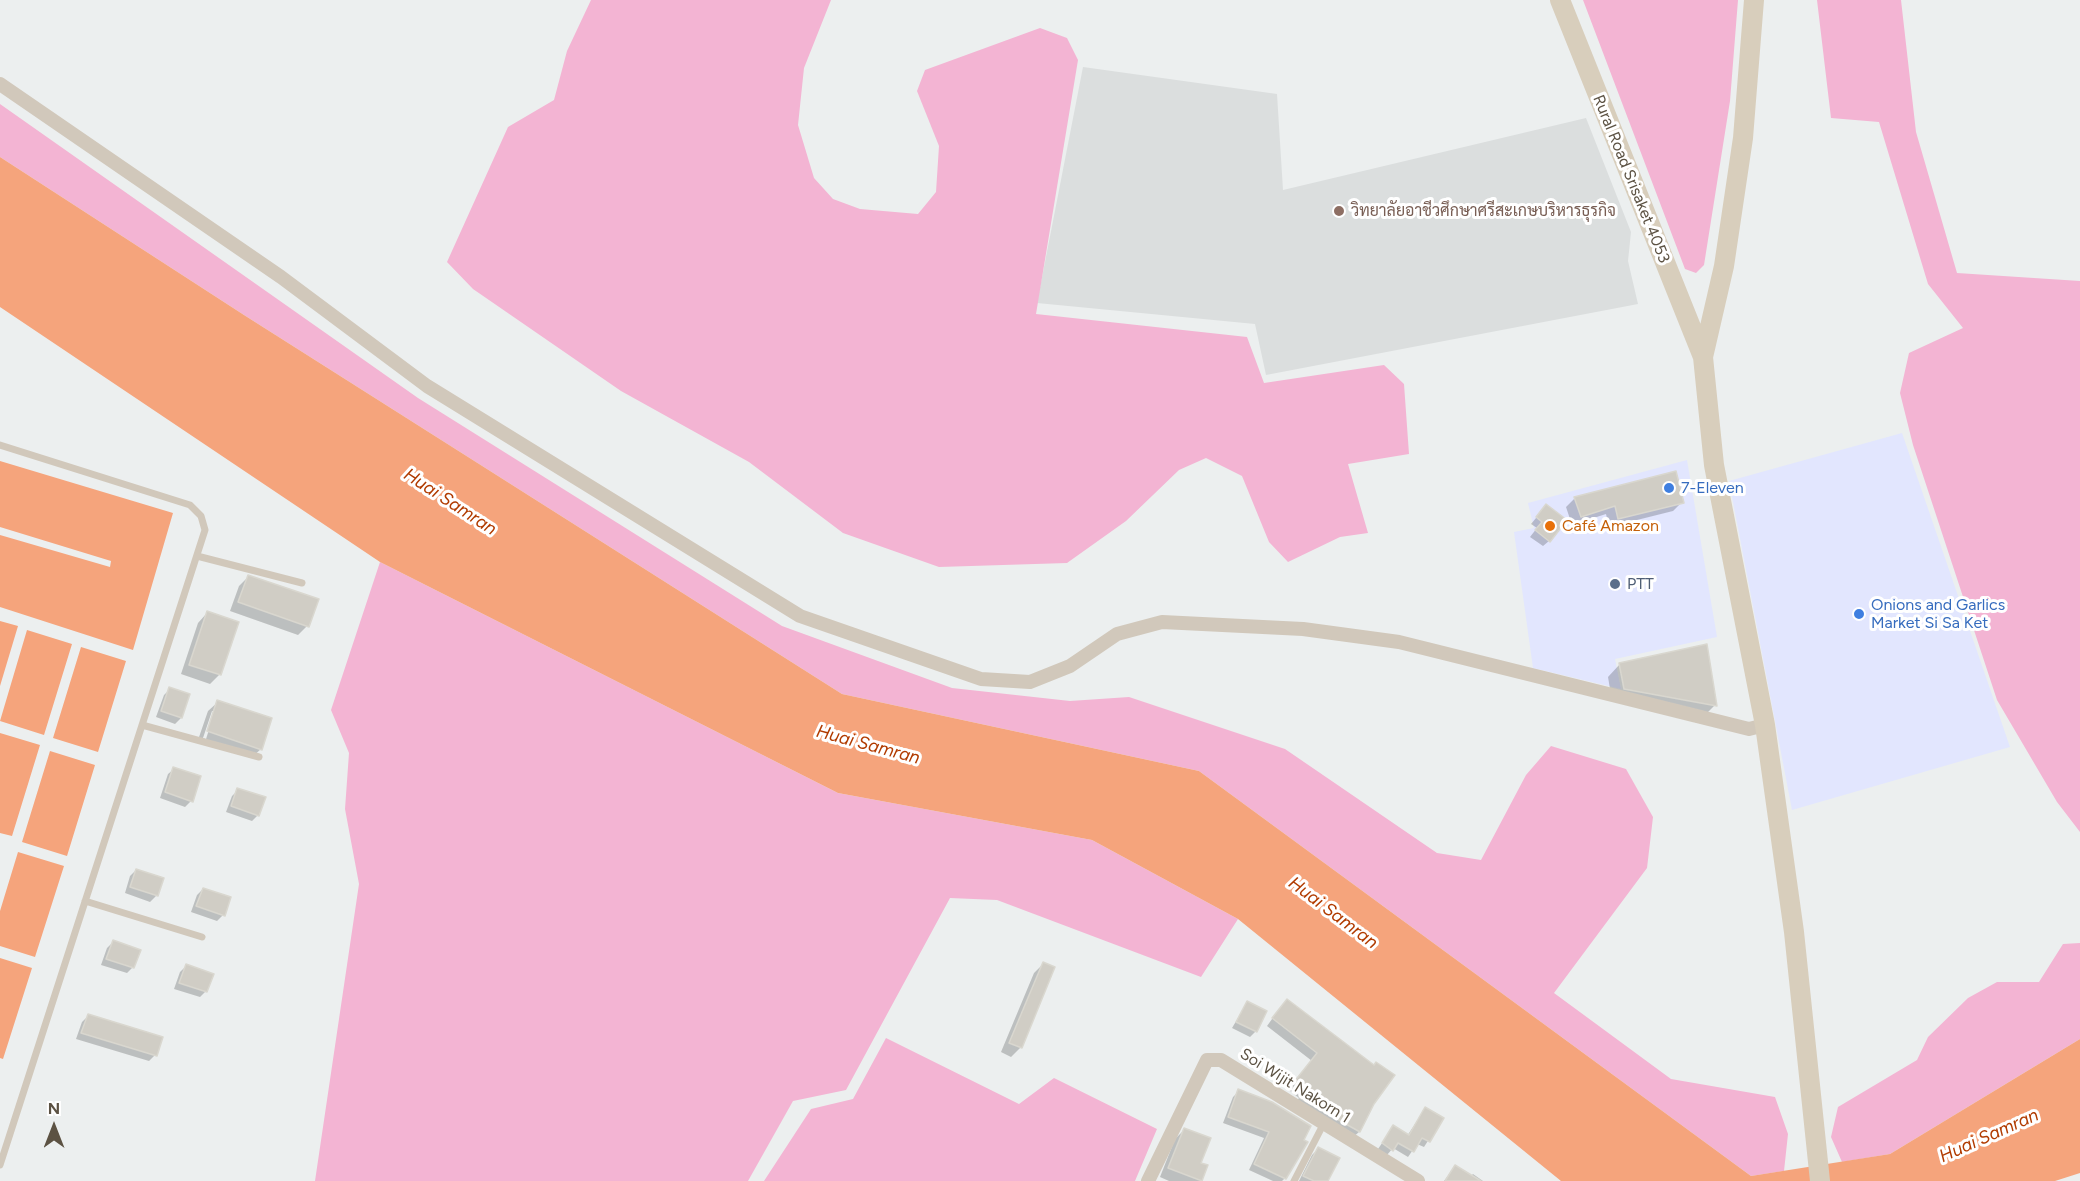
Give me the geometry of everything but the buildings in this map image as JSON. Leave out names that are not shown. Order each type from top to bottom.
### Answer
[{"type":"street","name":"Rural Road Srisaket 4053","points":[[1560,0],[1703,357]]},
{"type":"street","points":[[1754,0],[1743,138],[1724,266],[1703,357],[1714,465],[1765,725],[1794,932],[1820,1181]]},
{"type":"street","points":[[0,84],[281,278],[427,386],[800,616],[981,679],[1030,682],[1070,666],[1117,634],[1162,622],[1303,629],[1399,642],[1749,729],[1765,725]]},
{"type":"street","name":"Soi Wijit Nakorn 1","points":[[1148,1181],[1207,1060],[1221,1060],[1418,1181]]},
{"type":"lane","points":[[0,446],[190,505],[201,516],[205,530],[0,1165]]},
{"type":"lane","points":[[197,556],[302,583]]},
{"type":"lane","points":[[142,725],[259,757]]},
{"type":"lane","points":[[85,901],[202,938]]},
{"type":"lane","points":[[1294,1181],[1324,1123]]},
{"type":"shaded area","points":[[591,0],[831,0],[804,68],[798,125],[814,178],[833,199],[860,209],[918,214],[936,192],[939,146],[917,91],[925,70],[1040,28],[1067,38],[1078,60],[1036,314],[1247,337],[1264,383],[1384,365],[1404,384],[1409,454],[1348,464],[1368,533],[1340,537],[1288,562],[1269,542],[1242,476],[1206,458],[1179,470],[1126,521],[1067,563],[939,567],[843,533],[749,462],[621,391],[473,289],[447,262],[508,127],[554,100],[567,51]]},
{"type":"shaded area","points":[[1583,0],[1738,0],[1730,101],[1704,265],[1696,273],[1685,269]]},
{"type":"shaded area","points":[[1817,0],[1901,0],[1916,132],[1957,273],[2080,281],[2080,832],[2057,802],[1997,700],[1913,445],[1900,393],[1909,353],[1963,328],[1928,284],[1879,122],[1831,118]]},
{"type":"shaded area","name":"วิทยาลัยอาชีวศึกษาศรีสะเกษบริหารธุรกิจ","points":[[1083,67],[1277,94],[1283,190],[1586,118],[1631,232],[1628,261],[1638,304],[1266,375],[1255,324],[1037,303]]},
{"type":"shaded area","points":[[0,104],[418,398],[782,626],[952,688],[1070,701],[1129,697],[1285,749],[1437,853],[1481,860],[1526,775],[1551,746],[1626,769],[1653,817],[1647,868],[1554,993],[1671,1079],[1775,1097],[1788,1134],[1784,1171],[1751,1176],[1199,771],[842,694],[244,315],[0,157]]},
{"type":"shaded area","name":"Onions and Garlics Market Si Sa Ket","points":[[1902,433],[2010,747],[1792,810],[1729,481]]},
{"type":"shaded area","name":"PTT","points":[[1687,460],[1717,637],[1615,659],[1621,689],[1533,668],[1514,532],[1534,528],[1528,503]]},
{"type":"shaded area","points":[[380,562],[838,793],[1092,840],[1238,919],[1201,977],[997,900],[950,898],[846,1090],[793,1101],[748,1181],[315,1181],[359,884],[345,809],[349,753],[331,710]]},
{"type":"shaded area","points":[[2080,943],[2080,1039],[1890,1154],[1842,1162],[1831,1137],[1838,1107],[1917,1060],[1928,1037],[1968,998],[1997,982],[2039,982],[2063,944]]},
{"type":"shaded area","points":[[886,1038],[1019,1104],[1054,1078],[1157,1129],[1135,1181],[764,1181],[811,1109],[853,1099]]},
{"type":"water","name":"Huai Samran","points":[[0,157],[244,315],[842,694],[1199,771],[1751,1176],[1890,1154],[2080,1039],[2080,1173],[2055,1181],[1561,1181],[1238,919],[1092,840],[838,793],[380,562],[0,307]]},
{"type":"water","points":[[0,461],[173,513],[133,650],[0,607],[0,535],[110,567],[111,561],[0,527]]},
{"type":"water","points":[[0,621],[18,626],[0,686]]},
{"type":"water","points":[[27,630],[72,644],[44,735],[0,721]]},
{"type":"water","points":[[81,647],[126,661],[98,752],[53,738]]},
{"type":"water","points":[[0,733],[40,745],[12,836],[0,833]]},
{"type":"water","points":[[50,751],[95,765],[67,856],[22,842]]},
{"type":"water","points":[[18,852],[64,866],[35,957],[0,946],[0,911]]},
{"type":"water","points":[[0,958],[32,968],[3,1059],[0,1058]]},
{"type":"place","name":"วิทยาลัยอาชีวศึกษาศรีสะเกษบริหารธุรกิจ","points":[[1339,211]]},
{"type":"place","name":"7-Eleven","points":[[1669,488]]},
{"type":"place","name":"Café Amazon","points":[[1550,526]]},
{"type":"place","name":"PTT","points":[[1615,584]]},
{"type":"place","name":"Onions and Garlics Market Si Sa Ket","points":[[1859,614]]}]
